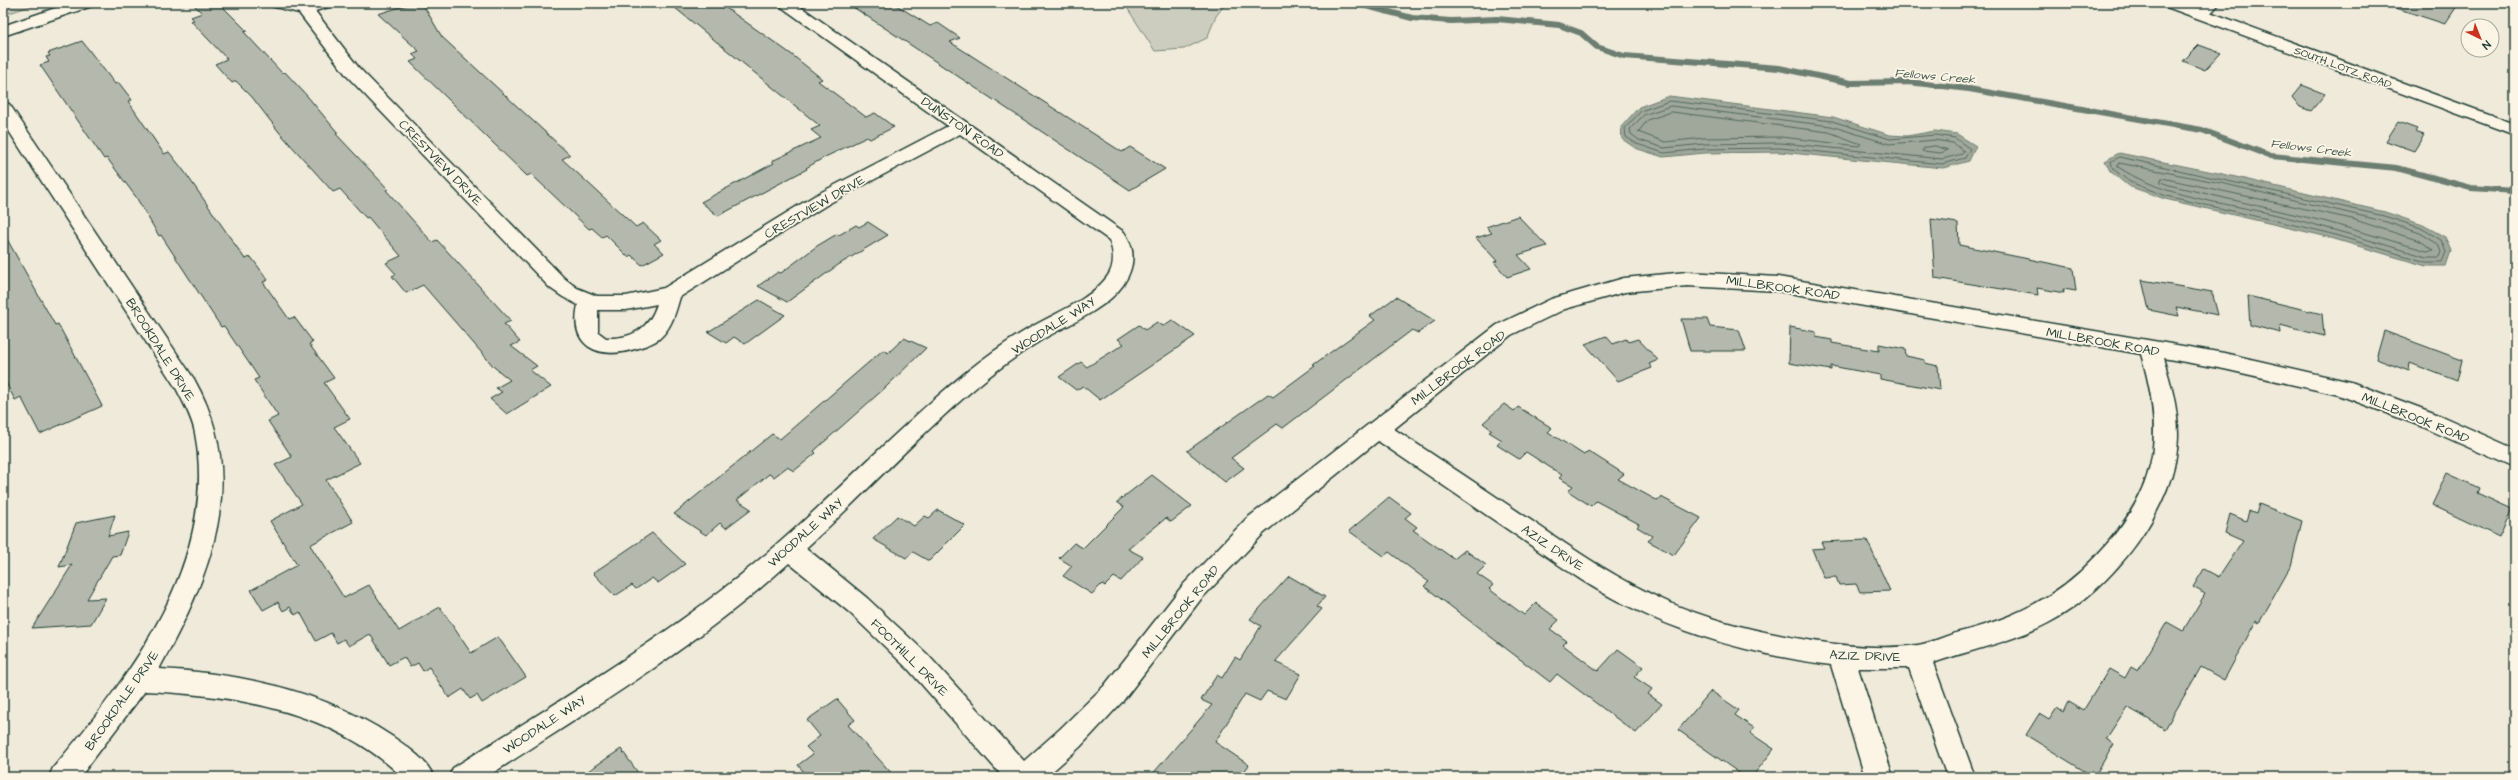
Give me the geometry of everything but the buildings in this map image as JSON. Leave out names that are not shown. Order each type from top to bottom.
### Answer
[{"type":"street","points":[[3,31],[86,3]]},
{"type":"street","points":[[277,3],[307,6],[326,3]]},
{"type":"street","name":"DUNSTON ROAD","points":[[784,3],[962,126],[1117,236],[1122,244],[1124,262]]},
{"type":"street","name":"SOUTH LOTZ ROAD","points":[[2170,3],[2207,9],[2515,130]]},
{"type":"street","name":"CRESTVIEW DRIVE","points":[[307,6],[353,72],[557,283],[573,295],[589,302],[610,305],[628,304],[647,301],[671,293],[821,200],[962,126]]},
{"type":"street","name":"BROOKDALE DRIVE","points":[[3,108],[186,385],[200,411],[206,433],[211,465],[210,491],[205,529],[197,559],[180,603],[139,679],[95,740],[63,777]]},
{"type":"street","name":"WOODALE WAY","points":[[463,777],[648,658],[746,585],[973,378],[1024,341],[1107,290],[1120,272],[1124,262]]},
{"type":"street","name":"MILLBROOK ROAD","points":[[1026,777],[1070,738],[1113,694],[1192,592],[1236,543],[1255,526],[1484,344],[1526,318],[1558,304],[1590,293],[1660,280],[1718,279],[1778,284],[2254,367],[2343,388],[2424,418],[2515,459]]},
{"type":"street","points":[[589,302],[586,315],[586,328],[590,339],[601,345],[619,346],[636,341],[656,330],[671,293]]},
{"type":"street","name":"AZIZ DRIVE","points":[[1378,429],[1574,562],[1636,599],[1685,620],[1733,636],[1841,656],[1918,656],[1991,636],[2020,626],[2047,613],[2090,582],[2134,530],[2147,509],[2156,487],[2163,464],[2166,441],[2163,395],[2150,350]]},
{"type":"street","name":"FOOTHILL DRIVE","points":[[788,548],[858,606],[918,662],[1021,777]]},
{"type":"street","points":[[1841,656],[1879,777]]},
{"type":"street","points":[[1918,656],[1961,777]]},
{"type":"street","points":[[139,679],[227,686],[276,696],[310,707],[348,724],[379,742],[408,763],[420,777]]},
{"type":"shaded area","points":[[3,3],[40,3],[3,15]]},
{"type":"shaded area","points":[[1124,3],[1226,3],[1216,16],[1207,38],[1184,49],[1155,51]]},
{"type":"water","points":[[1669,96],[1833,117],[1890,135],[1907,136],[1935,131],[1957,134],[1976,146],[1969,161],[1943,168],[1780,152],[1705,153],[1663,157],[1635,148],[1622,139],[1621,127],[1639,107]]},
{"type":"water","points":[[2119,153],[2223,174],[2385,212],[2423,225],[2445,237],[2451,251],[2446,266],[2426,266],[2324,236],[2165,199],[2128,186],[2110,171],[2105,161]]},
{"type":"waterway","name":"Fellows Creek","points":[[1355,3],[1412,18],[1451,21],[1497,19],[1559,25],[1581,33],[1597,47],[1624,56],[1779,68],[1851,83],[1908,82],[1969,89],[2202,130],[2271,156],[2397,168],[2471,188],[2515,191]]}]
